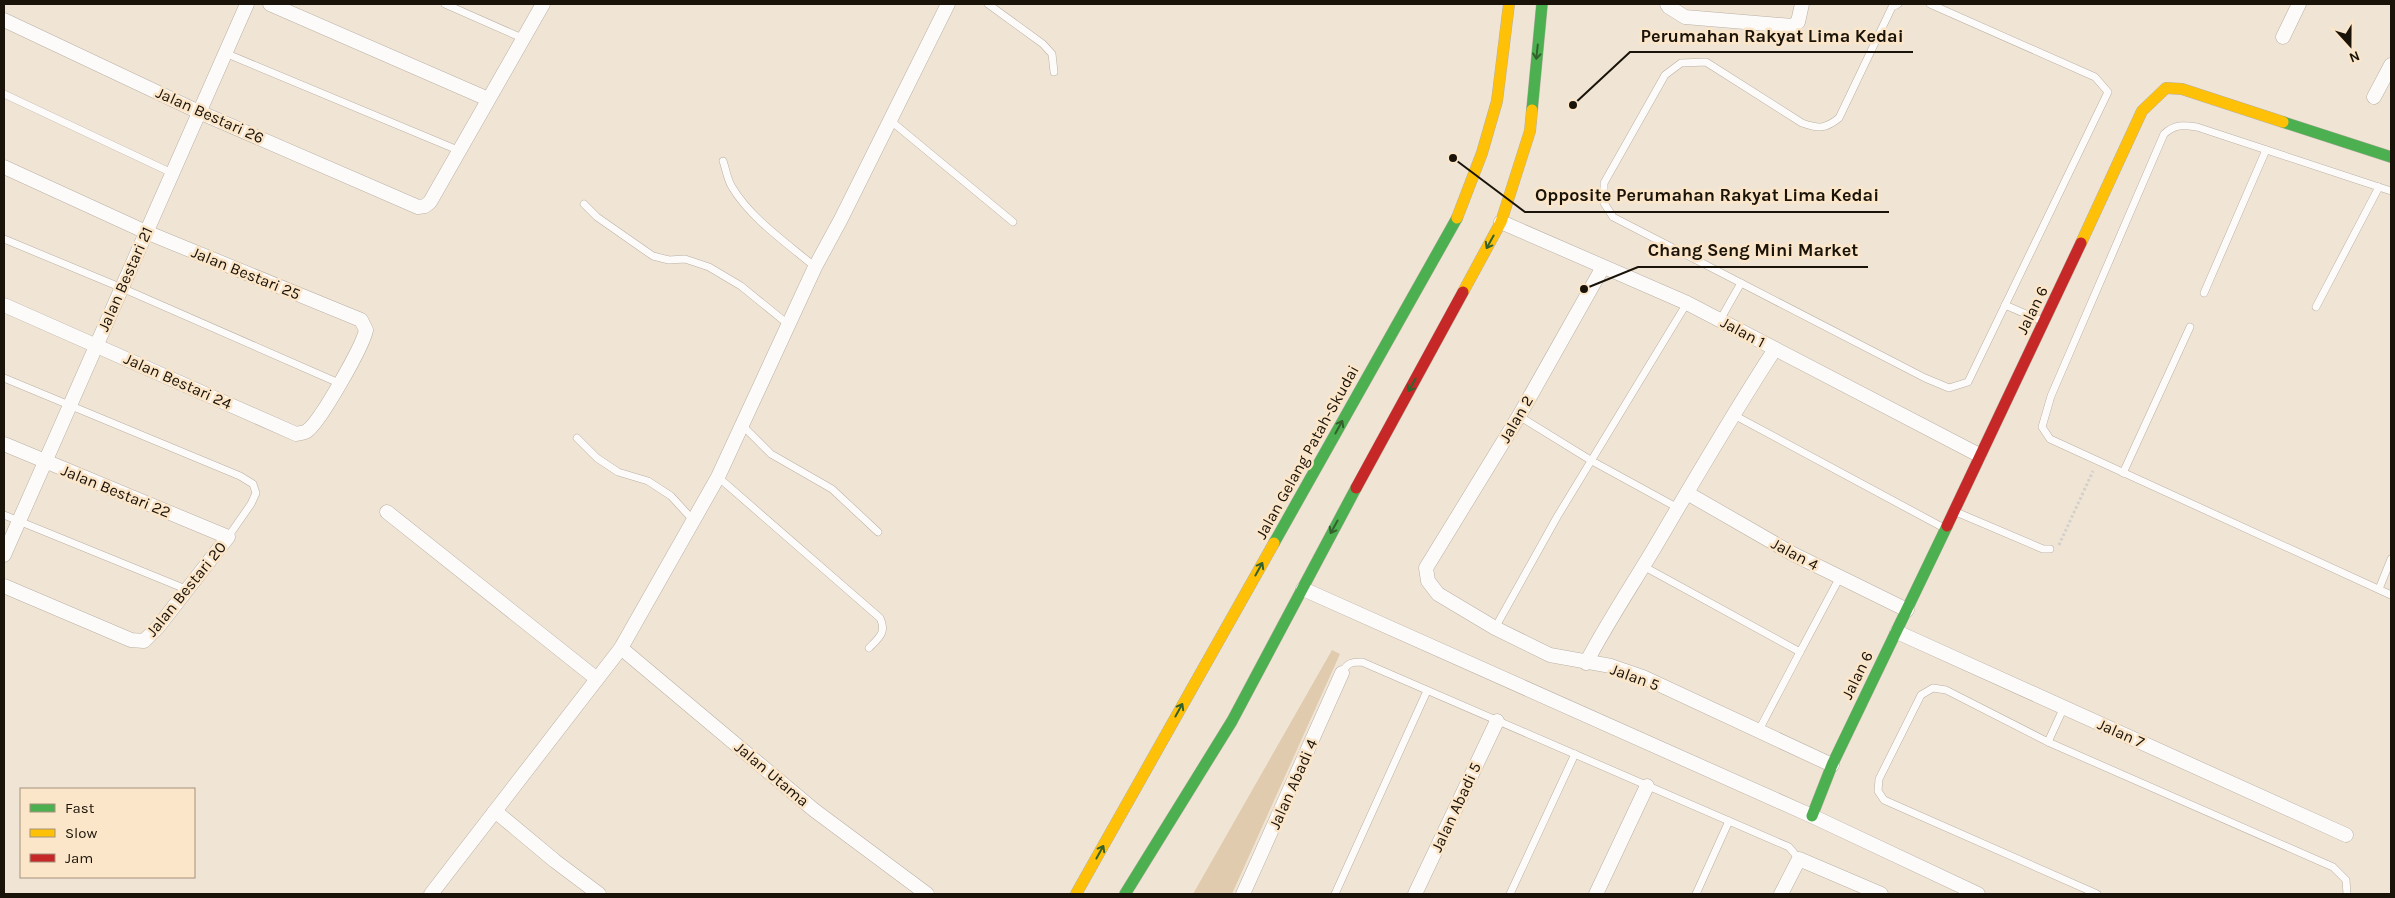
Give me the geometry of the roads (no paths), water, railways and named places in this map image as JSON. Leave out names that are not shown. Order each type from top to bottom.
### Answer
[{"type":"main road","name":"Jalan Gelang Patah-Skudai","points":[[1076,894],[1456,219],[1488,136],[1500,85],[1509,4]]},
{"type":"main road","points":[[1124,894],[1232,721],[1312,568],[1501,222],[1530,131],[1542,4]]},
{"type":"main road","name":"Jalan 6","points":[[1812,816],[1832,764],[1946,529],[1979,455],[2044,322],[2142,111],[2166,88],[2182,89],[2391,158]]},
{"type":"street","name":"Jalan Bestari 21","points":[[4,555],[247,4]]},
{"type":"street","points":[[270,4],[488,99]]},
{"type":"street","points":[[460,151],[522,38],[543,4]]},
{"type":"street","points":[[431,894],[621,648],[718,477],[816,267],[891,121],[948,4]]},
{"type":"street","points":[[1667,4],[1684,17],[1793,26],[1798,22],[1802,4]]},
{"type":"street","points":[[2283,37],[2299,4]]},
{"type":"street","name":"Jalan Bestari 26","points":[[4,20],[200,112],[418,207],[425,206],[430,202],[460,151]]},
{"type":"street","points":[[2374,98],[2391,65]]},
{"type":"street","name":"Jalan Bestari 25","points":[[4,167],[146,232],[361,320],[366,330],[365,339],[340,384],[309,430],[296,434]]},
{"type":"street","name":"Jalan 1","points":[[1501,222],[1687,303],[1979,455]]},
{"type":"street","name":"Jalan 2","points":[[1426,568],[1518,416],[1603,267]]},
{"type":"street","name":"Jalan Bestari 24","points":[[4,305],[296,434]]},
{"type":"street","points":[[1586,663],[1608,622],[1678,508],[1732,414],[1775,349]]},
{"type":"street","name":"Jalan Bestari 22","points":[[4,444],[228,537]]},
{"type":"street","name":"Jalan 4","points":[[1686,493],[1793,554],[1907,610]]},
{"type":"street","points":[[387,512],[597,679]]},
{"type":"street","name":"Jalan Bestari 20","points":[[4,586],[131,640],[144,641],[188,590],[228,537]]},
{"type":"street","name":"Jalan 5","points":[[1426,568],[1428,581],[1438,594],[1494,628],[1550,655],[1586,663],[1612,666],[1643,677],[1832,764]]},
{"type":"street","points":[[1302,589],[1812,816],[1978,894]]},
{"type":"street","name":"Jalan 7","points":[[1897,632],[2346,835]]},
{"type":"street","name":"Jalan Utama","points":[[621,648],[814,810],[927,894]]},
{"type":"street","name":"Jalan Abadi 4","points":[[1246,893],[1342,673]]},
{"type":"street","name":"Jalan Abadi 5","points":[[1415,894],[1497,721]]},
{"type":"street","points":[[1596,894],[1647,786]]},
{"type":"street","points":[[495,811],[555,862],[598,894]]},
{"type":"street","points":[[1782,894],[1799,859],[1877,893]]},
{"type":"lane","points":[[445,4],[522,38]]},
{"type":"lane","points":[[988,4],[1043,44],[1052,54],[1054,72]]},
{"type":"lane","points":[[1898,4],[1892,6],[1839,118],[1830,126],[1819,129],[1802,123],[1706,62],[1681,63],[1664,75],[1613,166],[1604,183],[1604,203],[1613,217],[1925,378],[1950,388],[1968,382],[2108,92],[2095,77],[1930,4]]},
{"type":"lane","points":[[226,53],[460,151]]},
{"type":"lane","points":[[4,94],[172,173]]},
{"type":"lane","points":[[891,121],[1013,222]]},
{"type":"lane","points":[[2391,191],[2197,127],[2182,125],[2172,127],[2164,134],[2042,421],[2044,433],[2050,439],[2391,595]]},
{"type":"lane","points":[[2204,293],[2266,150]]},
{"type":"lane","points":[[723,161],[730,185],[741,200],[768,227],[816,267]]},
{"type":"lane","points":[[2316,307],[2379,187]]},
{"type":"lane","points":[[584,204],[597,217],[653,256],[669,260],[685,259],[709,267],[741,286],[790,325]]},
{"type":"lane","points":[[4,239],[122,288],[340,384]]},
{"type":"lane","points":[[1720,320],[1740,283]]},
{"type":"lane","points":[[1494,628],[1687,303]]},
{"type":"lane","points":[[2005,305],[2044,322]]},
{"type":"lane","points":[[2124,473],[2190,327]]},
{"type":"lane","points":[[4,378],[240,476],[253,484],[256,493],[252,504],[228,537]]},
{"type":"lane","points":[[1732,414],[1946,529]]},
{"type":"lane","points":[[1518,416],[1592,461],[1678,508]]},
{"type":"lane","points":[[743,426],[771,454],[832,488],[878,532]]},
{"type":"lane","points":[[577,438],[597,458],[618,472],[648,481],[671,496],[693,520]]},
{"type":"lane","points":[[718,477],[880,618],[883,625],[883,633],[869,648]]},
{"type":"lane","points":[[1954,511],[2043,549],[2050,549]]},
{"type":"lane","points":[[4,515],[188,590]]},
{"type":"lane","points":[[2379,589],[2391,559]]},
{"type":"lane","points":[[1643,566],[1800,652]]},
{"type":"lane","points":[[1759,730],[1840,577]]},
{"type":"lane","points":[[1342,673],[1346,666],[1352,662],[1362,662],[1789,847],[1799,859]]},
{"type":"lane","points":[[2097,894],[1884,800],[1878,791],[1879,779],[1921,695],[1933,688],[1946,690],[2048,742],[2332,867],[2346,880],[2346,894]]},
{"type":"lane","points":[[1335,894],[1428,691]]},
{"type":"lane","points":[[2048,742],[2064,708]]},
{"type":"lane","points":[[1510,894],[1575,754]]},
{"type":"lane","points":[[1696,894],[1729,821]]},
{"type":"place","name":"Perumahan Rakyat Lima Kedai","points":[[1573,105]]},
{"type":"place","name":"Opposite Perumahan Rakyat Lima Kedai","points":[[1453,158]]},
{"type":"place","name":"Chang Seng Mini Market","points":[[1584,289]]}]
